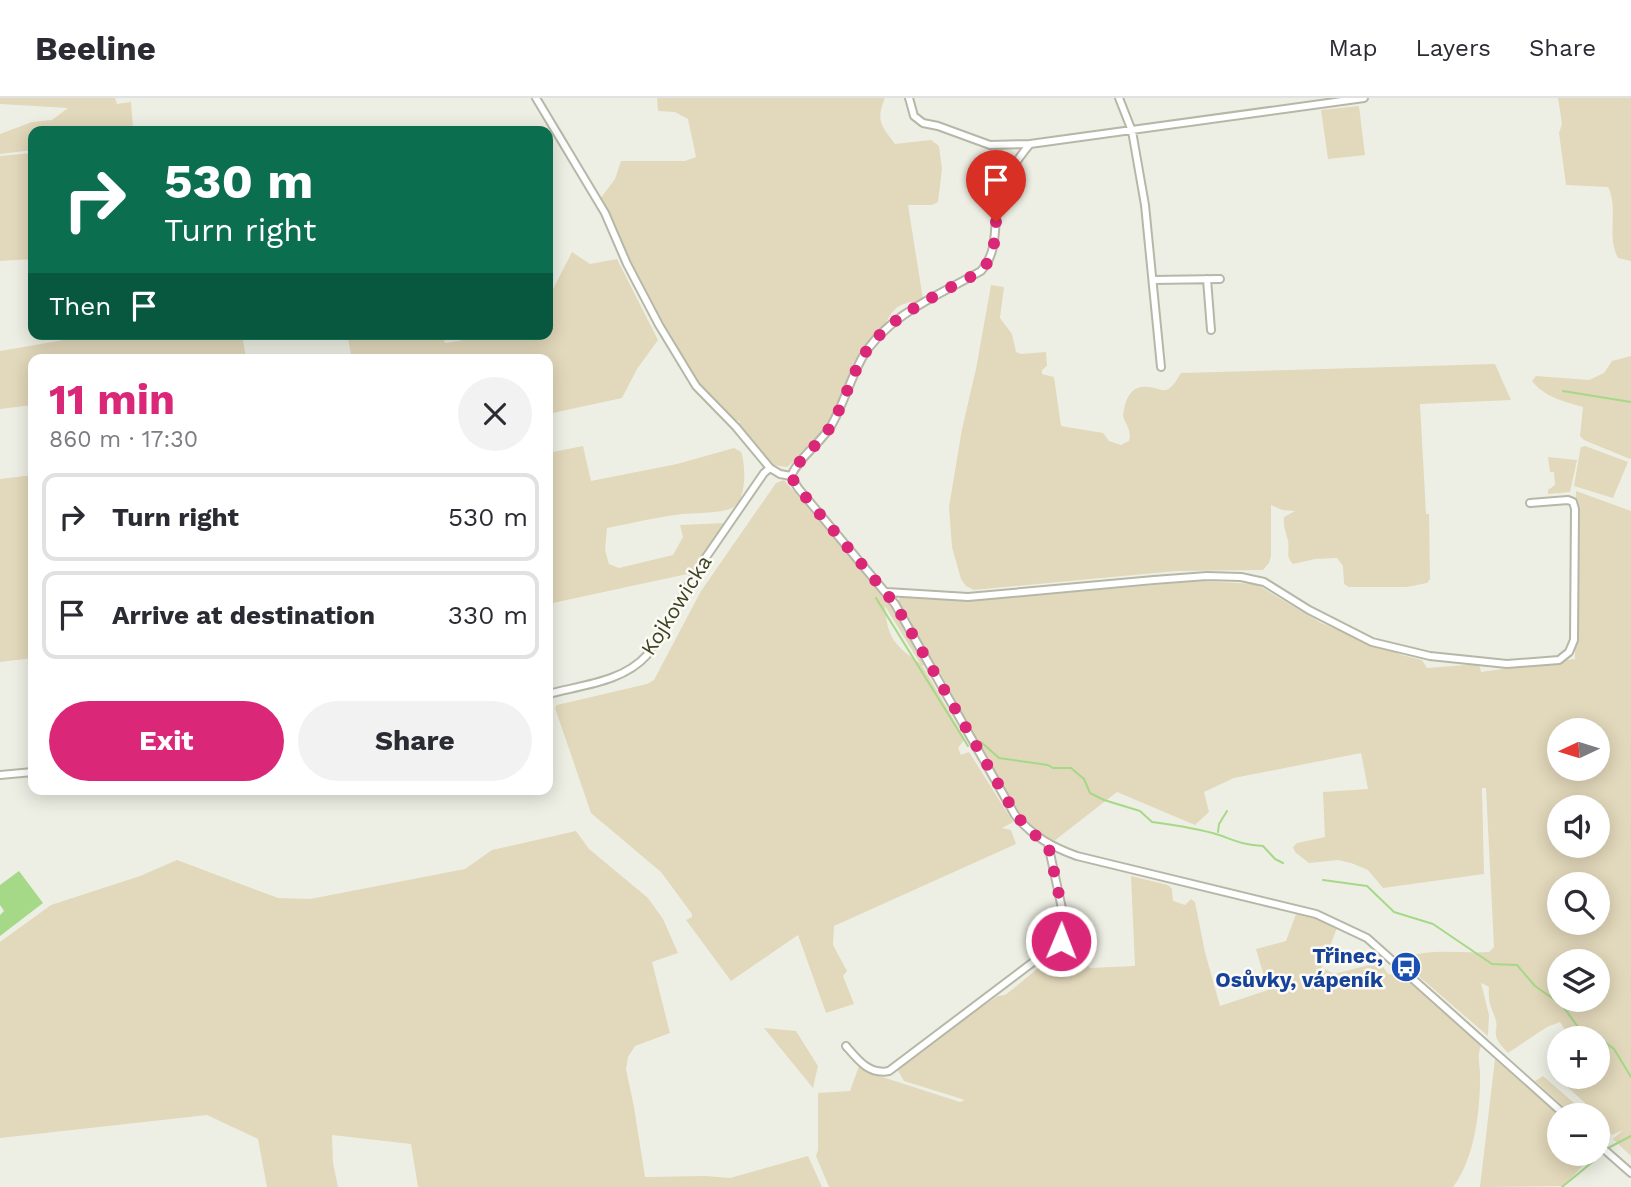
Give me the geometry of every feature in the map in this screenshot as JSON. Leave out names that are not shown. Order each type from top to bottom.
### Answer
[{"type":"street","points":[[536,98],[553,126]]},
{"type":"street","points":[[909,98],[914,116],[923,123],[990,145],[1030,145],[1364,98]]},
{"type":"street","points":[[1119,98],[1132,131],[1145,205],[1161,367]]},
{"type":"street","points":[[553,126],[605,213],[626,264],[696,386],[736,427],[770,468],[791,476],[798,488],[887,592],[1016,815],[1032,833],[1048,844],[1077,856],[1293,907],[1342,924],[1367,937],[1552,1103]]},
{"type":"street","points":[[791,476],[795,467],[831,425],[862,358],[879,334],[886,327],[981,271],[987,264],[995,240],[998,204],[1004,183],[1030,145]]},
{"type":"street","points":[[1207,279],[1211,330]]},
{"type":"street","points":[[1153,280],[1220,279]]},
{"type":"street","name":"Kojkowicka","points":[[553,693],[618,676],[638,665],[648,655],[702,563],[770,468]]},
{"type":"street","points":[[887,592],[968,597],[1207,576],[1241,577],[1264,582],[1309,611],[1372,642],[1430,656],[1489,663],[1559,660],[1569,652],[1574,640],[1575,509],[1573,502],[1568,500],[1530,503]]},
{"type":"street","points":[[0,775],[28,772]]},
{"type":"street","points":[[846,1046],[864,1066],[878,1072],[889,1071],[1061,941],[1066,927],[1048,844]]},
{"type":"street","points":[[1610,1155],[1631,1173]]},
{"type":"shaded area","points":[[0,98],[115,98],[117,104],[131,102],[133,126],[28,126],[28,151],[0,154],[0,134],[32,122],[52,120],[68,108],[0,104]]},
{"type":"shaded area","points":[[657,98],[885,98],[881,123],[895,144],[931,140],[939,146],[942,169],[938,202],[932,205],[908,205],[923,299],[894,310],[856,358],[828,425],[810,447],[787,467],[773,465],[738,427],[740,421],[733,420],[717,406],[680,358],[646,296],[600,199],[615,179],[621,161],[685,161],[696,157],[688,119],[675,112],[658,111]]},
{"type":"shaded area","points":[[1558,98],[1631,98],[1631,261],[1618,258],[1615,250],[1612,232],[1613,204],[1608,187],[1566,185],[1559,133],[1562,124]]},
{"type":"shaded area","points":[[1359,106],[1365,155],[1328,159],[1321,110]]},
{"type":"shaded area","points":[[28,153],[28,259],[0,261],[0,156]]},
{"type":"shaded area","points":[[572,252],[590,264],[617,259],[658,340],[637,369],[622,398],[553,413],[553,354],[351,354],[348,340],[444,340],[445,343],[464,340],[553,340],[553,289]]},
{"type":"shaded area","points":[[991,285],[1004,287],[1000,318],[1012,334],[1016,352],[1046,352],[1047,366],[1042,370],[1042,374],[1054,377],[1061,426],[1103,433],[1109,441],[1121,445],[1129,441],[1130,437],[1123,416],[1130,394],[1143,387],[1166,390],[1181,373],[1495,364],[1511,400],[1420,404],[1426,514],[1429,514],[1430,579],[1427,583],[1407,587],[1349,587],[1344,584],[1343,566],[1337,558],[1293,564],[1288,556],[1284,517],[1295,511],[1282,510],[1271,505],[1271,556],[1263,570],[1176,571],[974,590],[966,586],[961,579],[952,547],[949,507]]},
{"type":"shaded area","points":[[64,340],[243,340],[245,354],[28,354],[28,406],[0,409],[0,351]]},
{"type":"shaded area","points":[[1631,356],[1630,459],[1584,440],[1580,436],[1583,407],[1549,395],[1532,381],[1536,376],[1589,380],[1604,373],[1612,361]]},
{"type":"shaded area","points":[[583,446],[591,481],[677,464],[734,448],[741,452],[744,465],[743,491],[737,504],[728,510],[683,514],[607,528],[605,550],[609,564],[619,568],[673,555],[683,537],[680,525],[726,523],[692,573],[553,603],[553,452]]},
{"type":"shaded area","points":[[1585,446],[1628,462],[1613,498],[1574,486],[1581,447]]},
{"type":"shaded area","points":[[1548,457],[1577,460],[1570,492],[1548,494],[1548,490],[1555,485],[1554,472],[1550,472]]},
{"type":"shaded area","points":[[28,476],[28,659],[0,662],[0,479]]},
{"type":"shaded area","points":[[784,480],[883,594],[893,610],[901,595],[1006,595],[1007,598],[1201,581],[1256,584],[1321,623],[1402,655],[1422,660],[1427,668],[1479,664],[1481,672],[1575,659],[1576,491],[1631,511],[1631,1156],[1613,1139],[1623,1130],[1612,1135],[1610,1133],[1610,1103],[1585,1103],[1570,1089],[1610,1089],[1610,1026],[1562,1026],[1560,1022],[1547,1026],[1508,1053],[1496,1036],[1496,1021],[1489,987],[1481,983],[1489,1015],[1488,1036],[1400,960],[1433,952],[1489,952],[1494,947],[1486,788],[1482,788],[1484,874],[1383,888],[1368,870],[1338,860],[1309,863],[1295,852],[1293,847],[1297,843],[1325,837],[1323,792],[1368,789],[1361,753],[1234,778],[1204,792],[1209,812],[1195,825],[1117,792],[1054,841],[1040,834],[1019,812],[995,775],[938,668],[922,665],[965,739],[958,748],[961,755],[969,752],[1013,822],[1002,828],[1011,830],[1016,844],[834,926],[833,945],[847,971],[843,976],[854,1004],[826,1013],[798,935],[731,981],[686,920],[692,917],[692,914],[661,872],[591,813],[555,708],[557,705],[647,684],[654,680],[701,591],[776,483]],"holes":[[[885,606],[920,663],[898,646],[890,634]]]},
{"type":"shaded area","points":[[576,831],[589,849],[648,898],[663,919],[678,953],[652,962],[670,1033],[635,1046],[628,1057],[626,1069],[645,1177],[730,1178],[808,1156],[822,1187],[418,1187],[411,1144],[332,1135],[333,1163],[338,1187],[267,1187],[258,1139],[207,1115],[0,1138],[0,942],[51,905],[140,876],[177,860],[278,898],[310,899],[465,869],[492,850]]},
{"type":"shaded area","points":[[19,871],[43,903],[0,936],[0,915],[4,911],[0,905],[0,885]]},
{"type":"shaded area","points":[[1131,876],[1168,885],[1172,889],[1173,901],[1185,905],[1191,899],[1195,902],[1220,1006],[1268,990],[1256,949],[1286,941],[1296,914],[1310,916],[1337,928],[1321,969],[1315,976],[1320,977],[1325,969],[1334,974],[1381,964],[1388,974],[1403,977],[1481,1046],[1479,1106],[1474,1136],[1466,1164],[1453,1187],[829,1187],[816,1156],[818,1093],[850,1091],[859,1066],[873,1074],[960,1102],[965,1100],[904,1081],[897,1069],[954,1025],[998,996],[1005,995],[1067,944],[1090,968],[1135,966]]},
{"type":"shaded area","points":[[764,1028],[796,1031],[818,1066],[813,1088]]},
{"type":"shaded area","points":[[1495,1059],[1547,1105],[1547,1166],[1582,1166],[1564,1186],[1480,1187]]},
{"type":"shaded area","points":[[1543,1076],[1547,1079],[1547,1089],[1558,1089],[1574,1103],[1560,1103],[1535,1081]]},
{"type":"waterway","points":[[1563,391],[1631,402]]},
{"type":"waterway","points":[[876,598],[968,746]]},
{"type":"waterway","points":[[981,742],[999,758],[1053,768],[1071,768],[1084,779],[1090,793],[1140,811],[1152,822],[1263,846],[1275,859],[1283,863]]},
{"type":"waterway","points":[[1218,832],[1219,824],[1227,811]]},
{"type":"waterway","points":[[1323,880],[1367,886],[1394,912],[1433,924],[1492,964],[1517,965],[1535,986],[1562,1005],[1577,1026]]},
{"type":"waterway","points":[[1610,1046],[1631,1077]]},
{"type":"waterway","points":[[1610,1147],[1631,1136]]},
{"type":"waterway","points":[[1562,1187],[1588,1166]]},
{"type":"place","name":"Třinec, Osůvky, vápeník","points":[[1406,967]]},
{"type":"route","points":[[996,222],[993,251],[981,271],[886,327],[873,342],[862,358],[831,425],[795,467],[791,476],[798,488],[887,592],[1016,815],[1032,833],[1048,844],[1066,927],[1061,941]]}]
